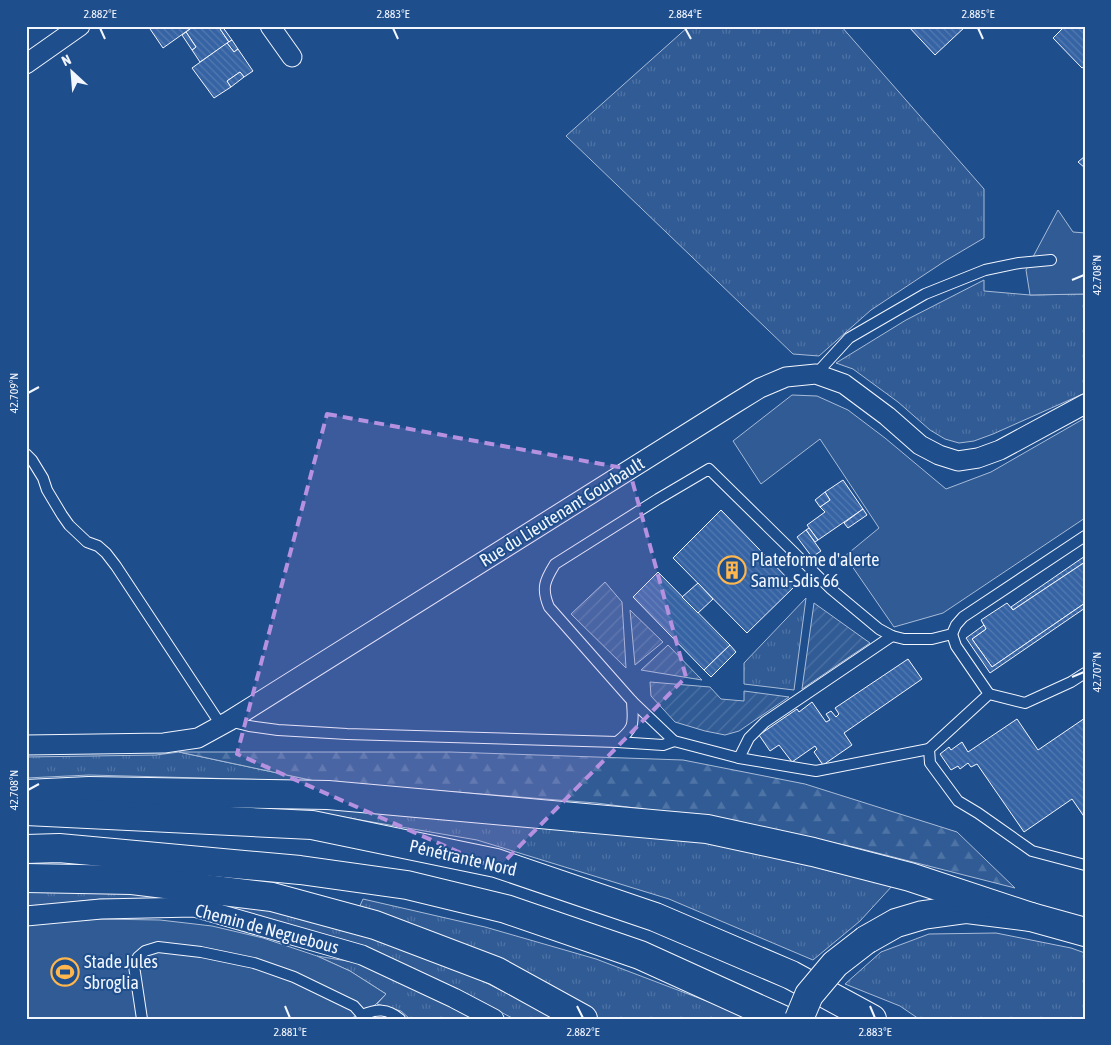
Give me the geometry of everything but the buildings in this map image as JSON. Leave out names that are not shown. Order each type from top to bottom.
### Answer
[{"type":"main road","points":[[26,794],[89,791],[328,795],[708,829],[813,852],[910,877],[1085,932]]},
{"type":"main road","name":"Pénétrante Nord","points":[[26,811],[312,825],[496,863],[655,917],[791,974],[872,1019]]},
{"type":"main road","points":[[26,849],[59,848],[300,870],[407,885],[506,909],[640,955],[781,1019]]},
{"type":"main road","points":[[26,878],[132,880],[272,897],[375,925],[496,971],[583,1019]]},
{"type":"main road","points":[[799,1019],[809,995],[835,964],[869,944],[896,923],[923,915],[967,909],[1031,916]]},
{"type":"main road","points":[[813,1019],[820,1001],[869,944],[928,926],[959,924],[995,925],[1085,944]]},
{"type":"street","points":[[26,64],[80,26]]},
{"type":"street","points":[[270,26],[292,58]]},
{"type":"street","name":"Rue du Lieutenant Gourbault","points":[[26,745],[164,743],[198,738],[225,723],[760,388],[786,377],[816,374],[844,384],[887,416],[920,445],[938,455],[958,460],[978,458],[1000,450],[1085,404]]},
{"type":"street","name":"Chemin de Neguebous","points":[[26,916],[101,908],[194,908],[362,955],[494,1019]]},
{"type":"lane","points":[[816,374],[849,338],[925,294],[985,270],[1019,263],[1051,260]]},
{"type":"lane","points":[[26,454],[43,478],[47,490],[69,525],[87,542],[98,546],[106,553],[225,723],[278,730],[386,735],[663,745],[674,742],[739,758],[816,771],[929,749],[989,694]]},
{"type":"lane","points":[[674,742],[632,700],[549,607],[544,589],[547,577],[556,564],[709,469],[831,589],[879,629],[892,636],[904,639],[932,639],[952,634]]},
{"type":"lane","points":[[1085,536],[964,616],[956,625],[952,634],[956,646],[989,694],[1026,703],[1085,673]]},
{"type":"lane","points":[[739,758],[749,738],[765,722],[892,636]]},
{"type":"lane","points":[[617,742],[628,733],[633,722],[632,700]]},
{"type":"lane","points":[[929,749],[930,763],[958,801],[1032,851],[1085,864]]},
{"type":"lane","points":[[142,1019],[134,966],[138,957],[145,951],[158,947],[202,952],[262,966],[294,977],[354,1006],[362,1017],[374,1010],[392,1012],[400,1019]]},
{"type":"highlighted area","points":[[327,414],[629,469],[686,677],[497,869],[237,754]]},
{"type":"green space","points":[[689,26],[841,26],[984,189],[984,238],[945,261],[871,310],[819,356],[793,354],[566,136]]},
{"type":"green space","points":[[984,280],[984,291],[1030,295],[1085,294],[1085,393],[993,434],[974,441],[959,443],[945,439],[930,430],[898,402],[853,369],[836,363],[906,320]]},
{"type":"green space","points":[[605,582],[622,602],[626,668],[571,614]]},
{"type":"green space","points":[[806,598],[794,690],[744,684],[744,663]]},
{"type":"green space","points":[[814,603],[870,643],[802,689]]},
{"type":"green space","points":[[630,610],[663,642],[635,665]]},
{"type":"green space","points":[[668,645],[702,680],[641,670]]},
{"type":"green space","points":[[650,682],[710,687],[721,699],[744,701],[744,691],[789,697],[739,731],[725,735],[675,722],[651,696]]},
{"type":"green space","points":[[179,752],[315,781],[89,775],[26,778],[26,757],[156,755]]},
{"type":"green space","points":[[179,752],[450,752],[683,760],[805,784],[957,832],[1015,888],[854,847],[715,818],[596,803],[315,781]]},
{"type":"green space","points":[[211,800],[449,813],[680,838],[804,860],[893,885],[860,921],[813,960],[669,899],[477,840],[343,817]]},
{"type":"green space","points":[[26,889],[94,889],[196,898],[277,910],[340,926],[397,945],[465,972],[554,1019],[514,1019],[459,990],[365,946],[196,901],[101,899],[26,907]]},
{"type":"green space","points":[[363,899],[485,927],[596,959],[725,1008],[747,1019],[595,1019],[358,910]]},
{"type":"green space","points":[[996,933],[1071,948],[1085,953],[1085,1019],[919,1019],[900,1006],[845,984],[881,952],[929,934]]},
{"type":"green space","points":[[317,956],[359,963],[476,1019],[410,1019],[401,1011],[377,1004],[386,994],[350,971]]},
{"type":"shaded area","points":[[1058,210],[1073,232],[1085,233],[1085,294],[1030,295],[1026,270]]},
{"type":"shaded area","points":[[792,395],[817,396],[848,410],[946,489],[991,472],[1085,418],[1085,518],[943,613],[894,627],[845,556],[879,528],[820,439],[761,484],[733,441]]},
{"type":"shaded area","points":[[97,919],[160,920],[212,926],[263,938],[317,956],[350,971],[386,994],[375,1005],[350,1019],[26,1019],[26,925]]},
{"type":"place","name":"Plateforme d'alerte Samu-Sdis 66","points":[[732,570]]},
{"type":"place","name":"Stade Jules Sbroglia","points":[[65,972]]}]
